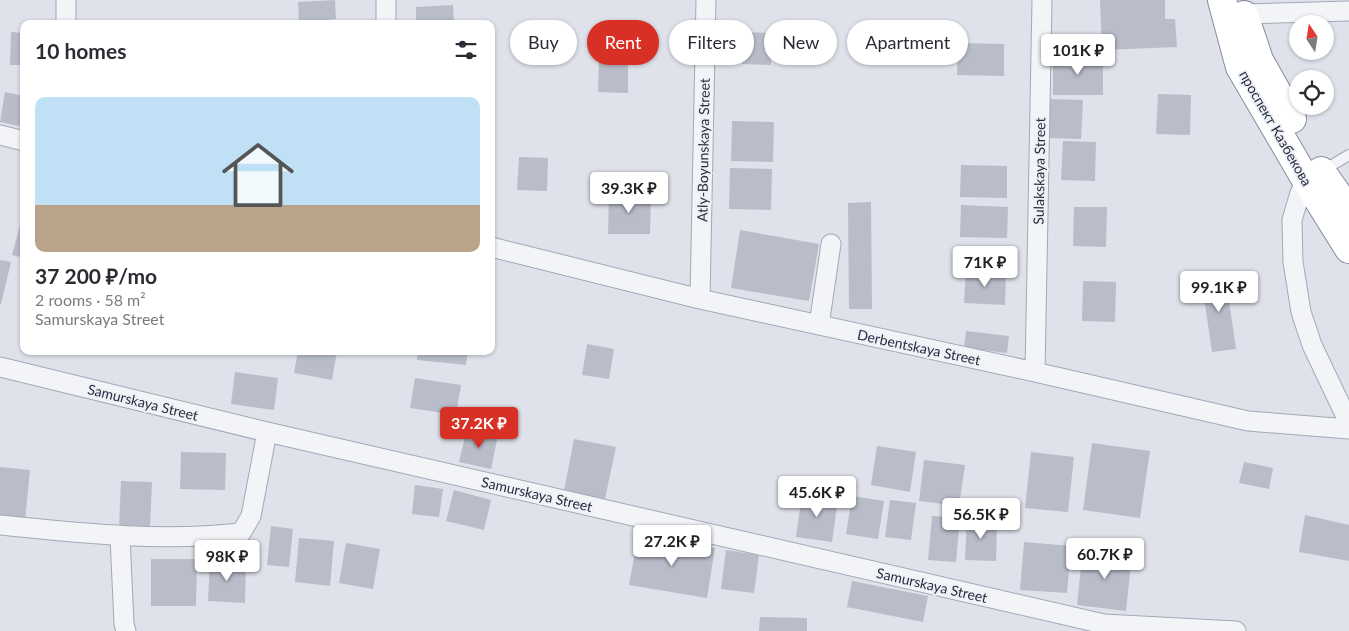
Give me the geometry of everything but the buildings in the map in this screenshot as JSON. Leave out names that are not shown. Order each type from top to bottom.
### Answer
[{"type":"highway","name":"проспект Казбекова","points":[[1235,5],[1259,60],[1349,248]]},
{"type":"highway","name":"проспект Казбекова","points":[[1314,176],[1349,211]]},
{"type":"street","points":[[66,0],[66,20]]},
{"type":"street","points":[[386,0],[386,20]]},
{"type":"street","name":"Atly-Boyunskaya Street","points":[[700,299],[706,0]]},
{"type":"street","name":"Sulakskaya Street","points":[[1035,372],[1042,0]]},
{"type":"street","points":[[1235,5],[1349,11]]},
{"type":"street","points":[[0,135],[20,140]]},
{"type":"street","points":[[1314,176],[1300,194],[1292,220],[1293,262],[1301,312],[1312,345],[1349,423]]},
{"type":"street","points":[[819,325],[831,244]]},
{"type":"street","name":"Derbentskaya Street","points":[[495,248],[700,299],[1035,372],[1248,421],[1349,430]]},
{"type":"street","name":"Samurskaya Street","points":[[0,367],[267,432],[1104,624]]},
{"type":"street","points":[[0,525],[120,537],[218,536],[241,533],[251,516],[267,432]]},
{"type":"street","points":[[120,537],[124,624],[126,631]]},
{"type":"street","points":[[1073,631],[1104,624],[1236,631]]},
{"type":"lane","points":[[1314,176],[1349,156]]}]
